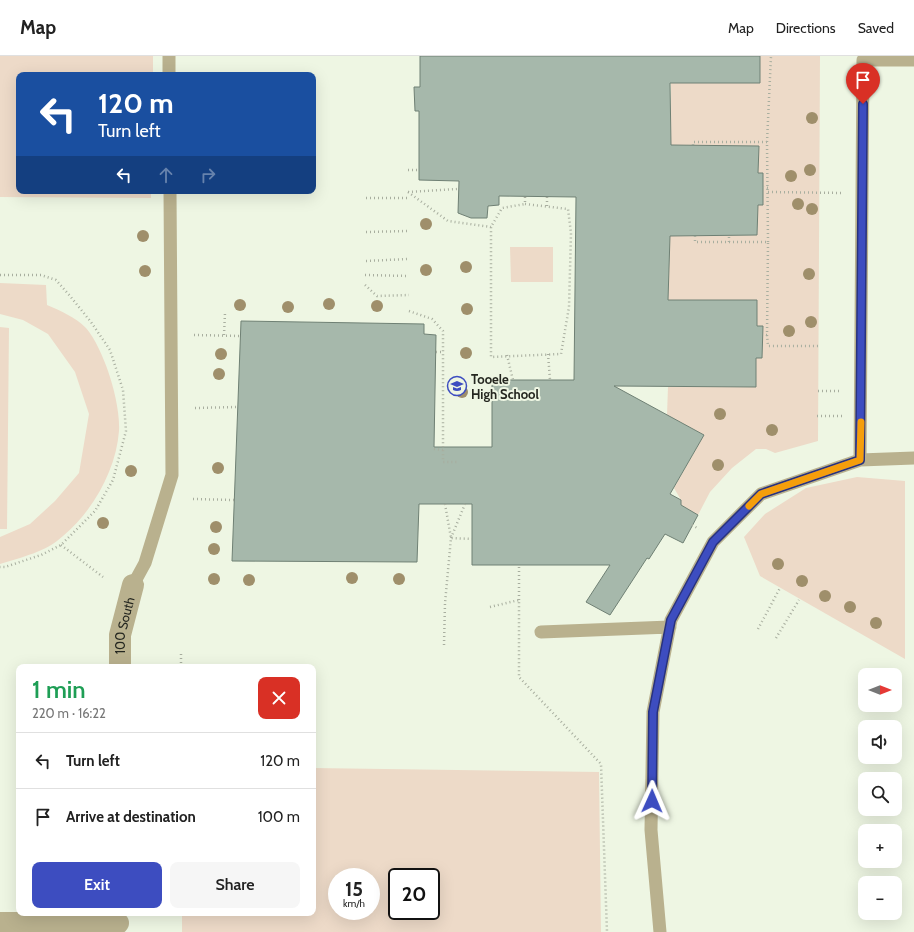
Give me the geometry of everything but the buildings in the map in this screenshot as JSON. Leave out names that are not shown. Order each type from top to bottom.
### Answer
[{"type":"street","name":"100 South","points":[[120,664],[120,635],[133,585]]},
{"type":"street","points":[[0,923],[118,923]]},
{"type":"lane","points":[[168,56],[169,72]]},
{"type":"lane","points":[[860,460],[863,60],[914,60]]},
{"type":"lane","points":[[133,585],[145,563],[172,475],[170,194]]},
{"type":"lane","points":[[660,932],[651,830],[653,712],[671,620],[713,542],[761,494],[860,460],[914,458]]},
{"type":"lane","points":[[541,632],[670,627]]},
{"type":"path","points":[[771,56],[767,142],[768,346],[819,346]]},
{"type":"path","points":[[693,145],[693,142],[728,144],[767,142]]},
{"type":"path","points":[[408,170],[418,170]]},
{"type":"path","points":[[763,187],[768,188]]},
{"type":"path","points":[[458,189],[408,192],[448,221],[491,227]]},
{"type":"path","points":[[768,192],[822,193]]},
{"type":"path","points":[[525,197],[525,204]]},
{"type":"path","points":[[547,197],[547,206]]},
{"type":"path","points":[[366,198],[408,198]]},
{"type":"path","points":[[525,204],[568,209],[571,233],[569,307],[561,354],[507,355],[491,357],[491,227],[502,208],[525,204]]},
{"type":"path","points":[[366,232],[408,231]]},
{"type":"path","points":[[729,235],[729,242]]},
{"type":"path","points":[[694,236],[694,242],[768,242]]},
{"type":"path","points":[[366,261],[408,260]]},
{"type":"path","points":[[0,275],[41,275],[56,280],[91,322],[110,350],[123,390],[126,431],[113,480],[95,511],[61,545],[41,556],[5,567],[0,567]]},
{"type":"path","points":[[365,275],[408,276]]},
{"type":"path","points":[[365,285],[377,296],[409,295]]},
{"type":"path","points":[[409,311],[432,319],[443,331],[443,462],[458,462]]},
{"type":"path","points":[[224,335],[225,313]]},
{"type":"path","points":[[194,335],[240,336]]},
{"type":"path","points":[[436,352],[443,352]]},
{"type":"path","points":[[548,354],[550,380]]},
{"type":"path","points":[[507,355],[513,380]]},
{"type":"path","points":[[195,408],[237,407]]},
{"type":"path","points":[[817,416],[861,416]]},
{"type":"path","points":[[434,449],[443,450]]},
{"type":"path","points":[[193,499],[234,500]]},
{"type":"path","points":[[444,645],[445,603],[451,538],[445,504]]},
{"type":"path","points":[[451,538],[465,504]]},
{"type":"path","points":[[692,525],[701,530]]},
{"type":"path","points":[[451,538],[472,539]]},
{"type":"path","points":[[61,545],[103,577]]},
{"type":"path","points":[[519,565],[520,677],[601,764],[606,932]]},
{"type":"path","points":[[758,629],[780,588]]},
{"type":"path","points":[[490,607],[519,600]]},
{"type":"path","points":[[776,638],[799,600]]},
{"type":"path","points":[[181,654],[181,664]]},
{"type":"shaded area","points":[[0,56],[153,56],[153,72],[16,72],[16,194],[151,194],[151,198],[0,197]]},
{"type":"shaded area","points":[[760,56],[820,56],[818,441],[775,453],[766,449],[756,449],[732,468],[710,492],[698,515],[681,505],[681,500],[674,488],[704,435],[667,415],[668,387],[756,387],[756,358],[762,357],[763,326],[757,326],[757,300],[668,300],[670,236],[757,235],[758,205],[763,205],[763,174],[758,173],[759,146],[671,145],[671,83],[759,83]]},
{"type":"shaded area","points":[[510,247],[553,247],[553,282],[511,282]]},
{"type":"shaded area","points":[[0,283],[46,285],[47,305],[73,317],[86,328],[96,343],[108,371],[119,416],[119,431],[117,446],[108,475],[101,489],[84,515],[56,542],[41,550],[0,564],[0,537],[30,524],[55,501],[79,473],[89,414],[75,372],[48,334],[23,320],[0,314]]},
{"type":"shaded area","points":[[0,327],[9,328],[7,529],[0,529]]},
{"type":"shaded area","points":[[857,477],[905,481],[905,659],[760,576],[744,537],[765,514],[806,488]]},
{"type":"shaded area","points":[[316,768],[599,772],[601,932],[182,932],[182,916],[316,916]]},
{"type":"slow traffic","points":[[749,506],[761,494],[860,460],[861,422]]},
{"type":"place","name":"Tooele High School","points":[[457,386]]},
{"type":"route","points":[[652,801],[653,712],[671,620],[713,542],[761,494],[860,460],[863,104]]}]
